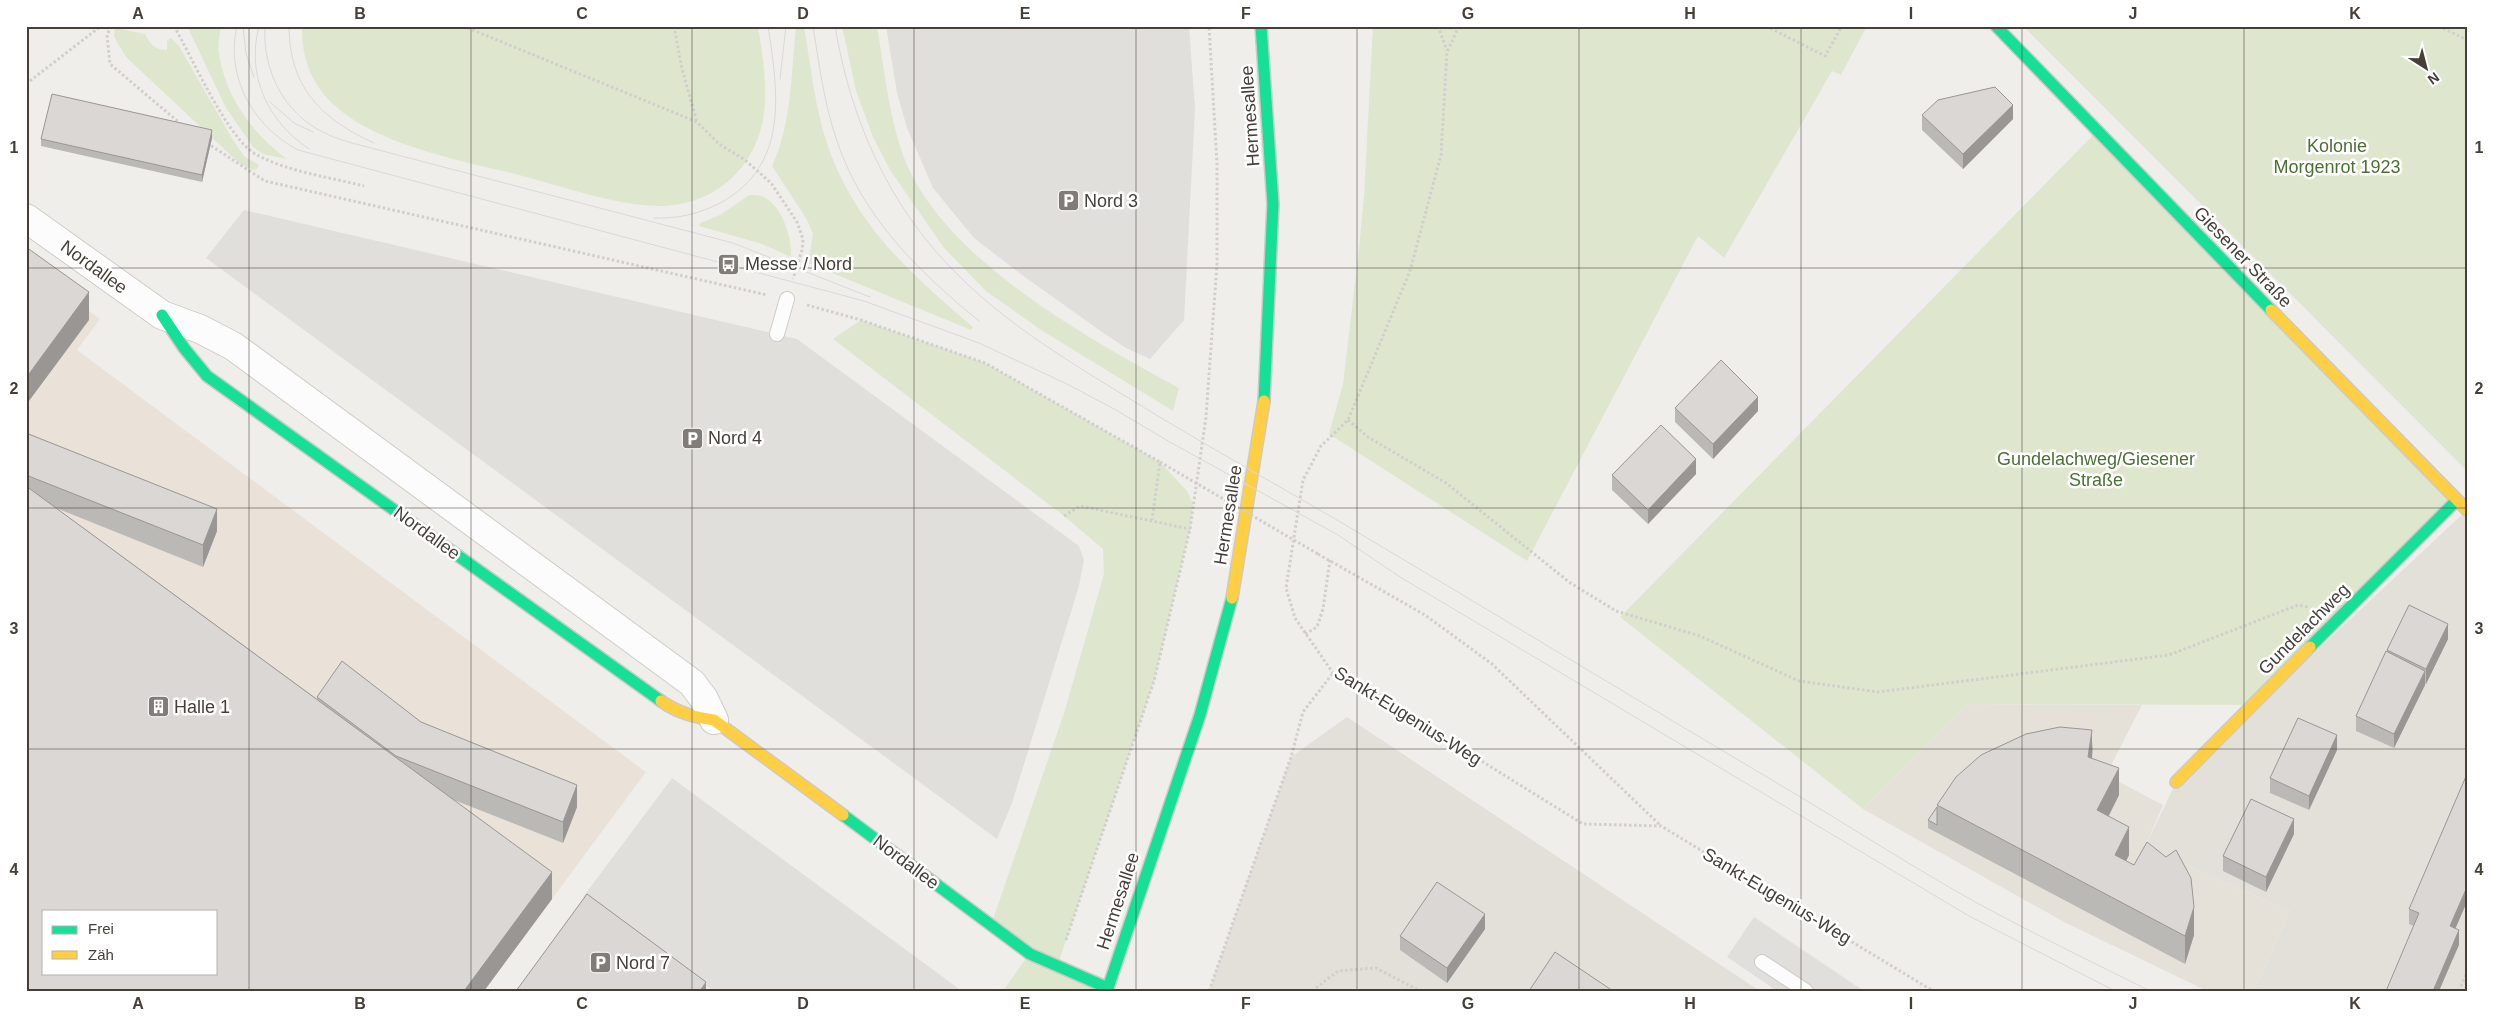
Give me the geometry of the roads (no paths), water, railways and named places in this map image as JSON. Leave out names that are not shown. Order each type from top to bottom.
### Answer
[{"type":"street","name":"Hermesallee","points":[[1107,989],[1200,715],[1233,596],[1265,397],[1273,204],[1261,26]]},
{"type":"street","name":"Giesener Straße","points":[[1996,26],[2456,501],[2467,510]]},
{"type":"street","name":"Nordallee","points":[[26,218],[162,315],[200,329],[233,346],[692,683],[704,699],[714,720],[1030,954],[1107,989]]},
{"type":"street","name":"Nordallee","points":[[162,315],[184,348],[207,376],[672,709],[692,717],[714,720]]},
{"type":"street","name":"Gundelachweg","points":[[2176,782],[2456,501]]},
{"type":"lane","points":[[777,334],[787,299]]},
{"type":"lane","points":[[1762,962],[1806,991]]},
{"type":"tram line","points":[[237,26],[234,45],[235,64],[246,98],[268,128],[298,150],[864,301],[979,343],[1067,384],[1116,410],[1338,535],[1400,577],[1969,916],[2115,991]]},
{"type":"tram line","points":[[243,26],[246,54],[254,77]]},
{"type":"tram line","points":[[259,26],[255,62],[263,95],[271,111],[282,125],[294,138],[309,149]]},
{"type":"tram line","points":[[265,26],[267,58],[278,88],[297,113],[309,124],[323,132],[352,143],[733,243],[870,297]]},
{"type":"tram line","points":[[289,26],[290,48],[295,67],[302,83],[312,98],[324,112],[338,123],[374,143]]},
{"type":"tram line","points":[[654,218],[688,215],[712,207],[743,187],[758,169],[769,148],[774,125],[776,101],[775,76],[768,26]]},
{"type":"tram line","points":[[780,79],[786,26]]},
{"type":"tram line","points":[[813,26],[828,111],[847,166],[860,192],[876,217],[914,262],[979,321]]},
{"type":"tram line","points":[[835,26],[851,94],[862,127],[892,189],[910,218],[931,246],[973,289],[1012,322],[1053,351],[1145,408],[1342,523],[1932,877],[2020,926],[2150,991]]},
{"type":"tram line","points":[[270,102],[294,123],[313,132]]},
{"type":"place","name":"Nord 3","points":[[1068,201]]},
{"type":"place","name":"Messe / Nord","points":[[729,264]]},
{"type":"place","name":"Nord 4","points":[[692,438]]},
{"type":"place","name":"Halle 1","points":[[158,707]]},
{"type":"place","name":"Nord 7","points":[[600,963]]},
{"type":"park label","name":"Kolonie Morgenrot 1923","points":[[2337,156]]},
{"type":"park label","name":"Gundelachweg/Giesener Straße","points":[[2096,469]]}]
